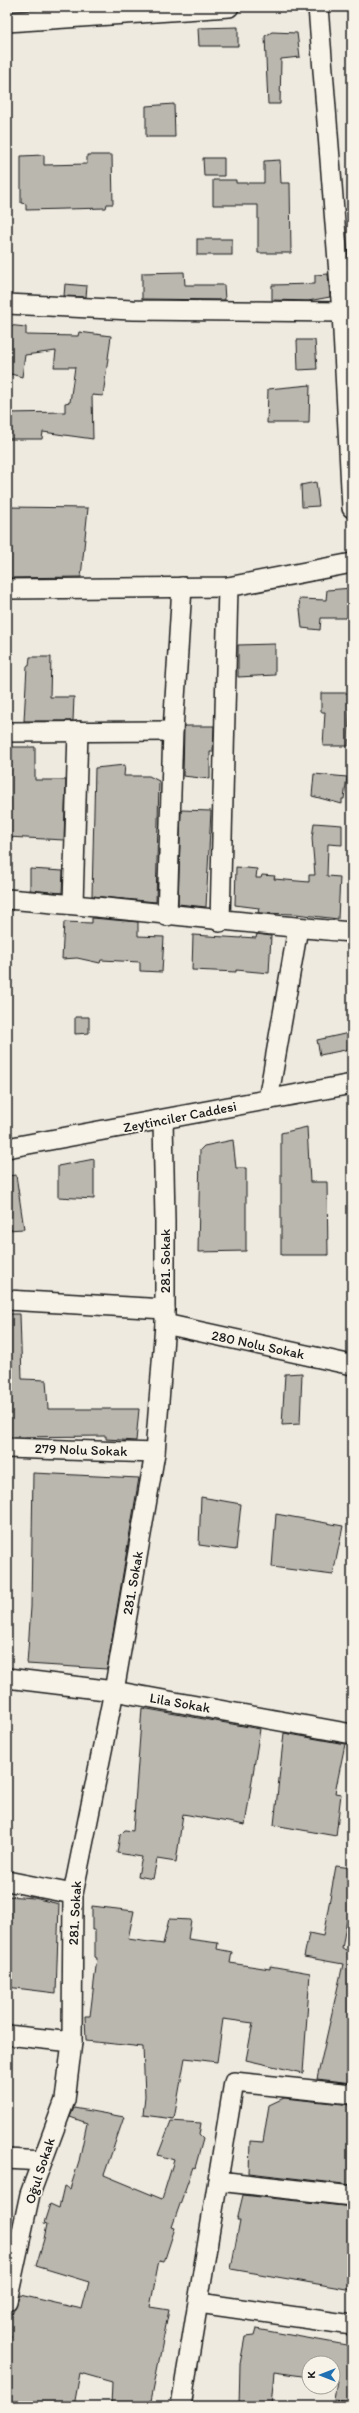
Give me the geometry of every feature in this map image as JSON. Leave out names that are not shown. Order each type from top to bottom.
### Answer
[{"type":"street","points":[[7,22],[229,7]]},
{"type":"street","points":[[318,7],[342,312],[352,508]]},
{"type":"street","points":[[7,304],[132,310],[342,312]]},
{"type":"street","points":[[7,589],[228,587],[352,563]]},
{"type":"street","points":[[167,916],[173,731],[182,587]]},
{"type":"street","points":[[220,922],[228,587]]},
{"type":"street","points":[[74,904],[78,731]]},
{"type":"street","points":[[7,732],[173,731]]},
{"type":"street","points":[[7,899],[74,904],[220,922],[352,932]]},
{"type":"street","points":[[268,1100],[298,928]]},
{"type":"street","name":"Zeytinciler Caddesi","points":[[7,1148],[352,1084]]},
{"type":"street","name":"281. Sokak","points":[[72,2042],[73,1894],[114,1691],[154,1453],[165,1317],[163,1120]]},
{"type":"street","name":"280 Nolu Sokak","points":[[7,1300],[165,1317],[352,1365]]},
{"type":"street","name":"279 Nolu Sokak","points":[[7,1448],[154,1453]]},
{"type":"street","name":"Lila Sokak","points":[[7,1678],[114,1691],[352,1734]]},
{"type":"street","points":[[7,1881],[73,1894]]},
{"type":"street","points":[[7,2035],[72,2042]]},
{"type":"street","name":"Oğul Sokak","points":[[7,2301],[30,2194],[65,2100],[72,2042]]},
{"type":"street","points":[[181,2406],[234,2082],[352,2094]]},
{"type":"street","points":[[7,2159],[42,2161]]},
{"type":"street","points":[[218,2181],[352,2196]]},
{"type":"street","points":[[199,2303],[352,2325]]},
{"type":"building","points":[[238,27],[238,46],[199,46],[198,28]]},
{"type":"building","points":[[272,32],[297,33],[300,57],[281,59],[280,104],[268,104],[265,36]]},
{"type":"building","points":[[174,104],[175,137],[146,137],[146,106]]},
{"type":"building","points":[[44,155],[44,165],[87,164],[87,155],[112,155],[113,204],[107,204],[106,208],[26,210],[26,204],[21,203],[21,156]]},
{"type":"building","points":[[203,158],[224,158],[224,176],[204,176]]},
{"type":"building","points":[[280,160],[281,183],[290,183],[291,253],[258,253],[258,205],[213,205],[213,180],[236,180],[236,183],[264,183],[264,161]]},
{"type":"building","points":[[197,239],[232,239],[232,255],[197,255]]},
{"type":"building","points":[[184,272],[185,285],[224,285],[225,300],[142,299],[142,273]]},
{"type":"building","points":[[328,274],[330,297],[308,301],[272,300],[272,285],[315,284],[315,275]]},
{"type":"building","points":[[65,284],[87,286],[86,297],[64,296]]},
{"type":"building","points":[[7,325],[26,327],[26,335],[78,336],[79,332],[111,336],[103,396],[92,395],[93,439],[43,432],[42,439],[7,439],[7,413],[65,412],[65,403],[70,402],[75,367],[54,367],[56,351],[25,355],[22,377],[7,373]]},
{"type":"building","points":[[297,340],[315,340],[317,369],[298,370]]},
{"type":"building","points":[[310,385],[309,423],[267,423],[268,389]]},
{"type":"building","points":[[316,482],[319,506],[302,507],[301,485]]},
{"type":"building","points":[[7,507],[88,508],[81,577],[7,578]]},
{"type":"building","points":[[352,588],[352,618],[321,618],[320,630],[302,628],[299,599],[326,600],[327,590]]},
{"type":"building","points":[[275,644],[275,675],[238,677],[238,645]]},
{"type":"building","points":[[30,657],[51,657],[50,697],[74,697],[73,721],[24,721],[27,666],[29,666]]},
{"type":"building","points":[[321,693],[350,693],[348,746],[323,746],[325,712],[321,712]]},
{"type":"building","points":[[184,726],[214,726],[213,752],[210,752],[210,779],[183,776]]},
{"type":"building","points":[[7,747],[35,747],[35,780],[66,780],[64,840],[7,837]]},
{"type":"building","points":[[125,765],[124,776],[149,776],[159,781],[156,902],[92,896],[95,768]]},
{"type":"building","points":[[314,774],[347,777],[342,804],[312,796]]},
{"type":"building","points":[[181,810],[211,811],[206,907],[178,904]]},
{"type":"building","points":[[314,823],[342,825],[342,845],[328,844],[327,876],[340,877],[338,919],[296,914],[258,913],[259,908],[235,905],[236,867],[257,869],[256,878],[261,878],[262,875],[275,876],[274,879],[309,882],[309,875],[315,875],[312,838]]},
{"type":"building","points":[[30,869],[63,871],[62,893],[30,890]]},
{"type":"building","points":[[92,918],[138,922],[138,936],[164,937],[162,972],[140,971],[140,962],[101,960],[100,963],[77,958],[62,959],[64,922],[92,923]]},
{"type":"building","points":[[257,934],[271,936],[269,973],[236,970],[236,972],[192,970],[193,935],[256,938]]},
{"type":"building","points":[[75,1017],[89,1017],[89,1033],[75,1034]]},
{"type":"building","points":[[349,1033],[350,1049],[320,1055],[317,1040]]},
{"type":"building","points":[[307,1127],[310,1182],[327,1182],[328,1255],[281,1255],[281,1133]]},
{"type":"building","points":[[233,1140],[236,1168],[246,1168],[246,1251],[198,1252],[200,1150],[204,1146]]},
{"type":"building","points":[[94,1159],[94,1199],[58,1197],[58,1166]]},
{"type":"building","points":[[16,1175],[24,1229],[7,1230],[7,1176]]},
{"type":"building","points":[[7,1314],[20,1314],[22,1379],[46,1380],[48,1409],[139,1409],[136,1441],[106,1439],[106,1436],[7,1437]]},
{"type":"building","points":[[302,1373],[300,1424],[282,1425],[285,1374]]},
{"type":"building","points":[[33,1473],[139,1478],[107,1669],[27,1664],[31,1607]]},
{"type":"building","points":[[201,1497],[241,1504],[236,1550],[199,1545]]},
{"type":"building","points":[[276,1514],[343,1526],[333,1575],[272,1567]]},
{"type":"building","points":[[142,1708],[260,1729],[245,1825],[183,1814],[176,1862],[157,1859],[153,1879],[138,1876],[142,1857],[117,1853],[120,1835],[125,1830],[133,1831]]},
{"type":"building","points":[[284,1733],[345,1744],[335,1793],[341,1794],[336,1836],[274,1825]]},
{"type":"building","points":[[336,1866],[352,1868],[352,1920],[347,1919],[342,1949],[352,1951],[352,2083],[317,2079],[343,1964],[304,1957],[309,1933],[323,1936]]},
{"type":"building","points":[[7,1896],[34,1898],[59,1904],[56,1993],[7,1987]]},
{"type":"building","points":[[92,1906],[134,1911],[128,1939],[163,1944],[169,1919],[191,1920],[188,1939],[218,1943],[217,1949],[232,1952],[230,1963],[270,1969],[270,1966],[310,1973],[303,2073],[246,2060],[253,2023],[223,2019],[217,2062],[185,2058],[174,2119],[143,2115],[145,2096],[143,2047],[86,2041],[85,2016],[90,2016],[97,1958],[95,1957],[95,1930],[92,1930]]},
{"type":"building","points":[[284,2098],[352,2105],[352,2185],[249,2173],[250,2141],[263,2142],[269,2105]]},
{"type":"building","points":[[74,2108],[124,2117],[104,2175],[162,2199],[174,2160],[158,2155],[171,2121],[201,2123],[199,2135],[203,2139],[195,2168],[193,2167],[172,2227],[175,2228],[164,2262],[159,2261],[150,2307],[169,2310],[150,2406],[111,2406],[112,2382],[80,2373],[74,2406],[7,2406],[7,2359],[11,2335],[7,2335],[7,2316],[11,2317],[20,2295],[82,2309],[89,2282],[36,2266],[44,2239],[47,2224],[44,2223],[50,2204],[59,2208],[64,2186],[70,2189],[79,2161],[87,2123],[70,2117]]},
{"type":"building","points":[[243,2195],[352,2207],[352,2290],[231,2269],[240,2220],[237,2220]]},
{"type":"building","points":[[256,2329],[352,2346],[352,2402],[334,2400],[335,2395],[341,2395],[341,2355],[301,2355],[301,2376],[274,2372],[271,2406],[239,2406],[240,2364],[245,2337],[254,2336]]}]
